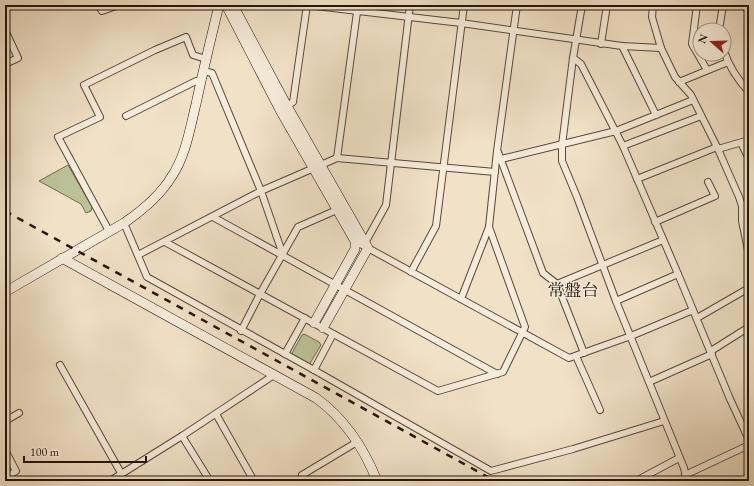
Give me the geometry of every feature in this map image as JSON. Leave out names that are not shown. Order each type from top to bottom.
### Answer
[{"type":"street","points":[[98,5],[102,11],[119,5]]},
{"type":"street","points":[[5,292],[124,223],[153,200],[164,188],[173,175],[185,147],[219,5]]},
{"type":"street","points":[[226,5],[283,108],[362,244],[522,334],[568,358],[631,336],[693,310]]},
{"type":"street","points":[[233,5],[283,108]]},
{"type":"street","points":[[283,108],[293,102],[307,5],[358,8],[408,18],[514,30],[601,44],[661,48]]},
{"type":"street","points":[[323,328],[345,289],[362,244],[386,205],[410,5]]},
{"type":"street","points":[[411,272],[436,226],[464,5]]},
{"type":"street","points":[[461,299],[489,227],[497,151],[517,5]]},
{"type":"street","points":[[582,5],[573,58],[562,145],[562,161],[686,478],[749,445]]},
{"type":"street","points":[[601,44],[607,5]]},
{"type":"street","points":[[653,5],[652,17],[661,48],[675,77],[693,100],[718,148],[742,206],[742,221],[749,255]]},
{"type":"street","points":[[696,5],[692,44],[707,70]]},
{"type":"street","points":[[720,22],[723,5]]},
{"type":"street","points":[[745,5],[749,13]]},
{"type":"street","points":[[337,158],[358,8]]},
{"type":"street","points":[[5,30],[18,58],[5,64]]},
{"type":"street","points":[[109,231],[58,136],[100,117],[84,85],[155,50],[186,38],[193,55],[206,59]]},
{"type":"street","points":[[622,46],[656,115]]},
{"type":"street","points":[[573,58],[581,64],[623,146],[749,440]]},
{"type":"street","points":[[679,82],[728,62],[740,82],[749,92]]},
{"type":"street","points":[[203,71],[212,73],[262,191],[282,254]]},
{"type":"street","points":[[126,116],[196,81],[201,82]]},
{"type":"street","points":[[501,159],[616,131],[693,100]]},
{"type":"street","points":[[623,146],[701,116]]},
{"type":"street","points":[[637,179],[718,148],[749,140]]},
{"type":"street","points":[[742,143],[749,159]]},
{"type":"street","points":[[497,151],[543,273],[557,284],[584,353]]},
{"type":"street","points":[[138,255],[262,191],[337,158],[495,172]]},
{"type":"street","points":[[656,222],[715,196],[708,182]]},
{"type":"street","points":[[241,331],[298,227],[341,208]]},
{"type":"street","points":[[213,217],[497,374]]},
{"type":"street","points":[[124,223],[146,277],[241,331],[314,370],[491,471],[573,449],[664,421]]},
{"type":"street","points":[[165,242],[438,391],[503,372],[525,327],[489,227]]},
{"type":"street","points":[[557,284],[663,240]]},
{"type":"street","points":[[314,324],[355,249],[362,244]]},
{"type":"street","points":[[62,258],[316,398],[326,405],[345,425],[364,452],[377,481]]},
{"type":"street","points":[[616,301],[678,274]]},
{"type":"street","points":[[697,318],[749,288]]},
{"type":"street","points":[[285,354],[305,318]]},
{"type":"street","points":[[649,382],[711,353],[749,327]]},
{"type":"street","points":[[314,370],[333,334]]},
{"type":"street","points":[[576,356],[600,410]]},
{"type":"street","points":[[60,365],[121,473]]},
{"type":"street","points":[[110,481],[182,436],[274,375]]},
{"type":"street","points":[[5,421],[19,413]]},
{"type":"street","points":[[216,414],[254,481]]},
{"type":"street","points":[[182,436],[209,481]]},
{"type":"street","points":[[302,475],[357,442]]},
{"type":"street","points":[[5,450],[16,471],[5,478]]},
{"type":"street","points":[[636,481],[679,458]]},
{"type":"green space","points":[[68,165],[92,207],[91,211],[86,213],[81,204],[39,181]]},
{"type":"green space","points":[[304,334],[319,342],[321,345],[309,365],[291,355]]},
{"type":"railway","points":[[5,211],[495,481]]},
{"type":"district","name":"常盤台","points":[[573,290]]}]
